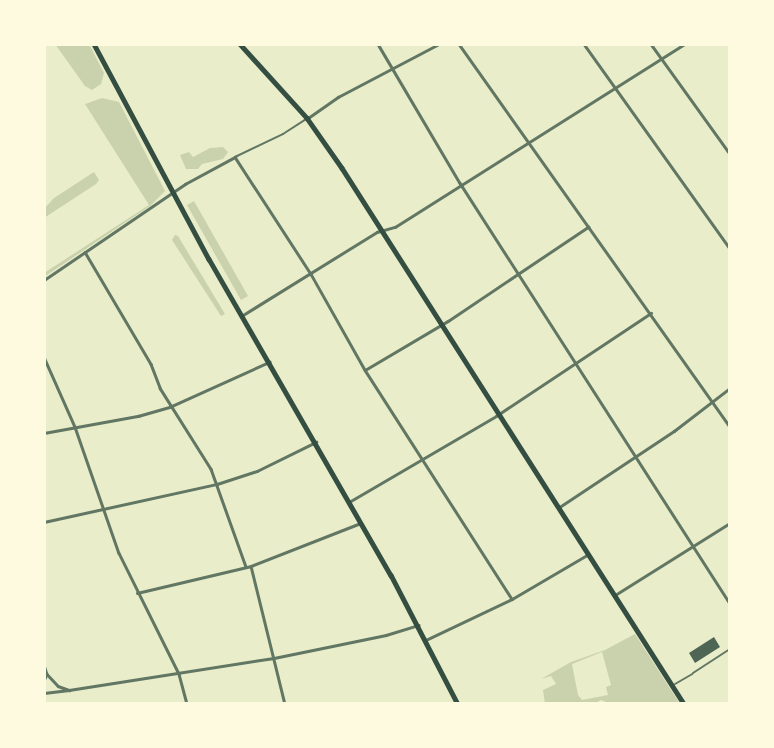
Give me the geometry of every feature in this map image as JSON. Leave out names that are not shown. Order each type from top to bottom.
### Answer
[{"type":"highway","points":[[94,44],[173,193],[418,625],[458,704]]},
{"type":"highway","points":[[240,44],[307,118],[444,323],[684,704]]},
{"type":"street","points":[[378,44],[460,183],[578,362],[692,547],[730,603]]},
{"type":"street","points":[[307,118],[338,97],[439,44]]},
{"type":"street","points":[[459,44],[730,427]]},
{"type":"street","points":[[584,44],[730,249]]},
{"type":"street","points":[[651,44],[730,154]]},
{"type":"street","points":[[242,315],[382,230],[395,227],[460,183],[530,144],[684,44]]},
{"type":"street","points":[[44,280],[173,193],[235,157],[311,274],[365,370],[512,599]]},
{"type":"street","points":[[365,370],[444,323],[588,228]]},
{"type":"street","points":[[85,252],[151,364],[160,387],[211,469],[246,567]]},
{"type":"street","points":[[349,502],[501,413],[651,313]]},
{"type":"street","points":[[44,357],[75,427],[137,593],[179,674],[187,704]]},
{"type":"street","points":[[44,433],[172,406],[269,362]]},
{"type":"street","points":[[561,506],[713,403],[730,388]]},
{"type":"street","points":[[44,522],[217,484],[257,471],[316,442]]},
{"type":"street","points":[[137,593],[251,566],[360,523]]},
{"type":"street","points":[[615,595],[730,523]]},
{"type":"street","points":[[426,640],[512,599],[589,553]]},
{"type":"street","points":[[251,566],[285,704]]},
{"type":"street","points":[[44,694],[274,658],[386,635],[418,625]]},
{"type":"street","points":[[44,665],[47,674],[58,686],[69,690]]},
{"type":"street","points":[[44,681],[47,674]]},
{"type":"lane","points":[[235,157],[283,134],[307,118]]},
{"type":"lane","points":[[672,686],[730,649]]},
{"type":"green space","points":[[55,44],[89,44],[104,73],[101,84],[92,90],[85,86]]},
{"type":"green space","points":[[102,98],[119,102],[165,191],[150,206],[44,277],[44,273],[149,205],[85,104]]},
{"type":"green space","points":[[223,147],[228,152],[223,159],[202,164],[198,169],[186,169],[180,155],[189,152],[193,157],[210,148]]},
{"type":"green space","points":[[94,172],[99,180],[96,184],[44,218],[44,209],[54,198]]},
{"type":"green space","points":[[194,201],[248,296],[241,300],[187,205]]},
{"type":"green space","points":[[175,235],[225,314],[221,316],[172,240]]},
{"type":"green space","points":[[635,634],[680,704],[611,704],[601,700],[594,704],[545,704],[543,690],[556,684],[551,676],[541,679],[571,662],[605,650]],"holes":[[[602,652],[611,685],[606,687],[608,695],[582,700],[578,695],[572,664]]]},
{"type":"building","points":[[714,637],[720,647],[695,663],[689,653]]}]
